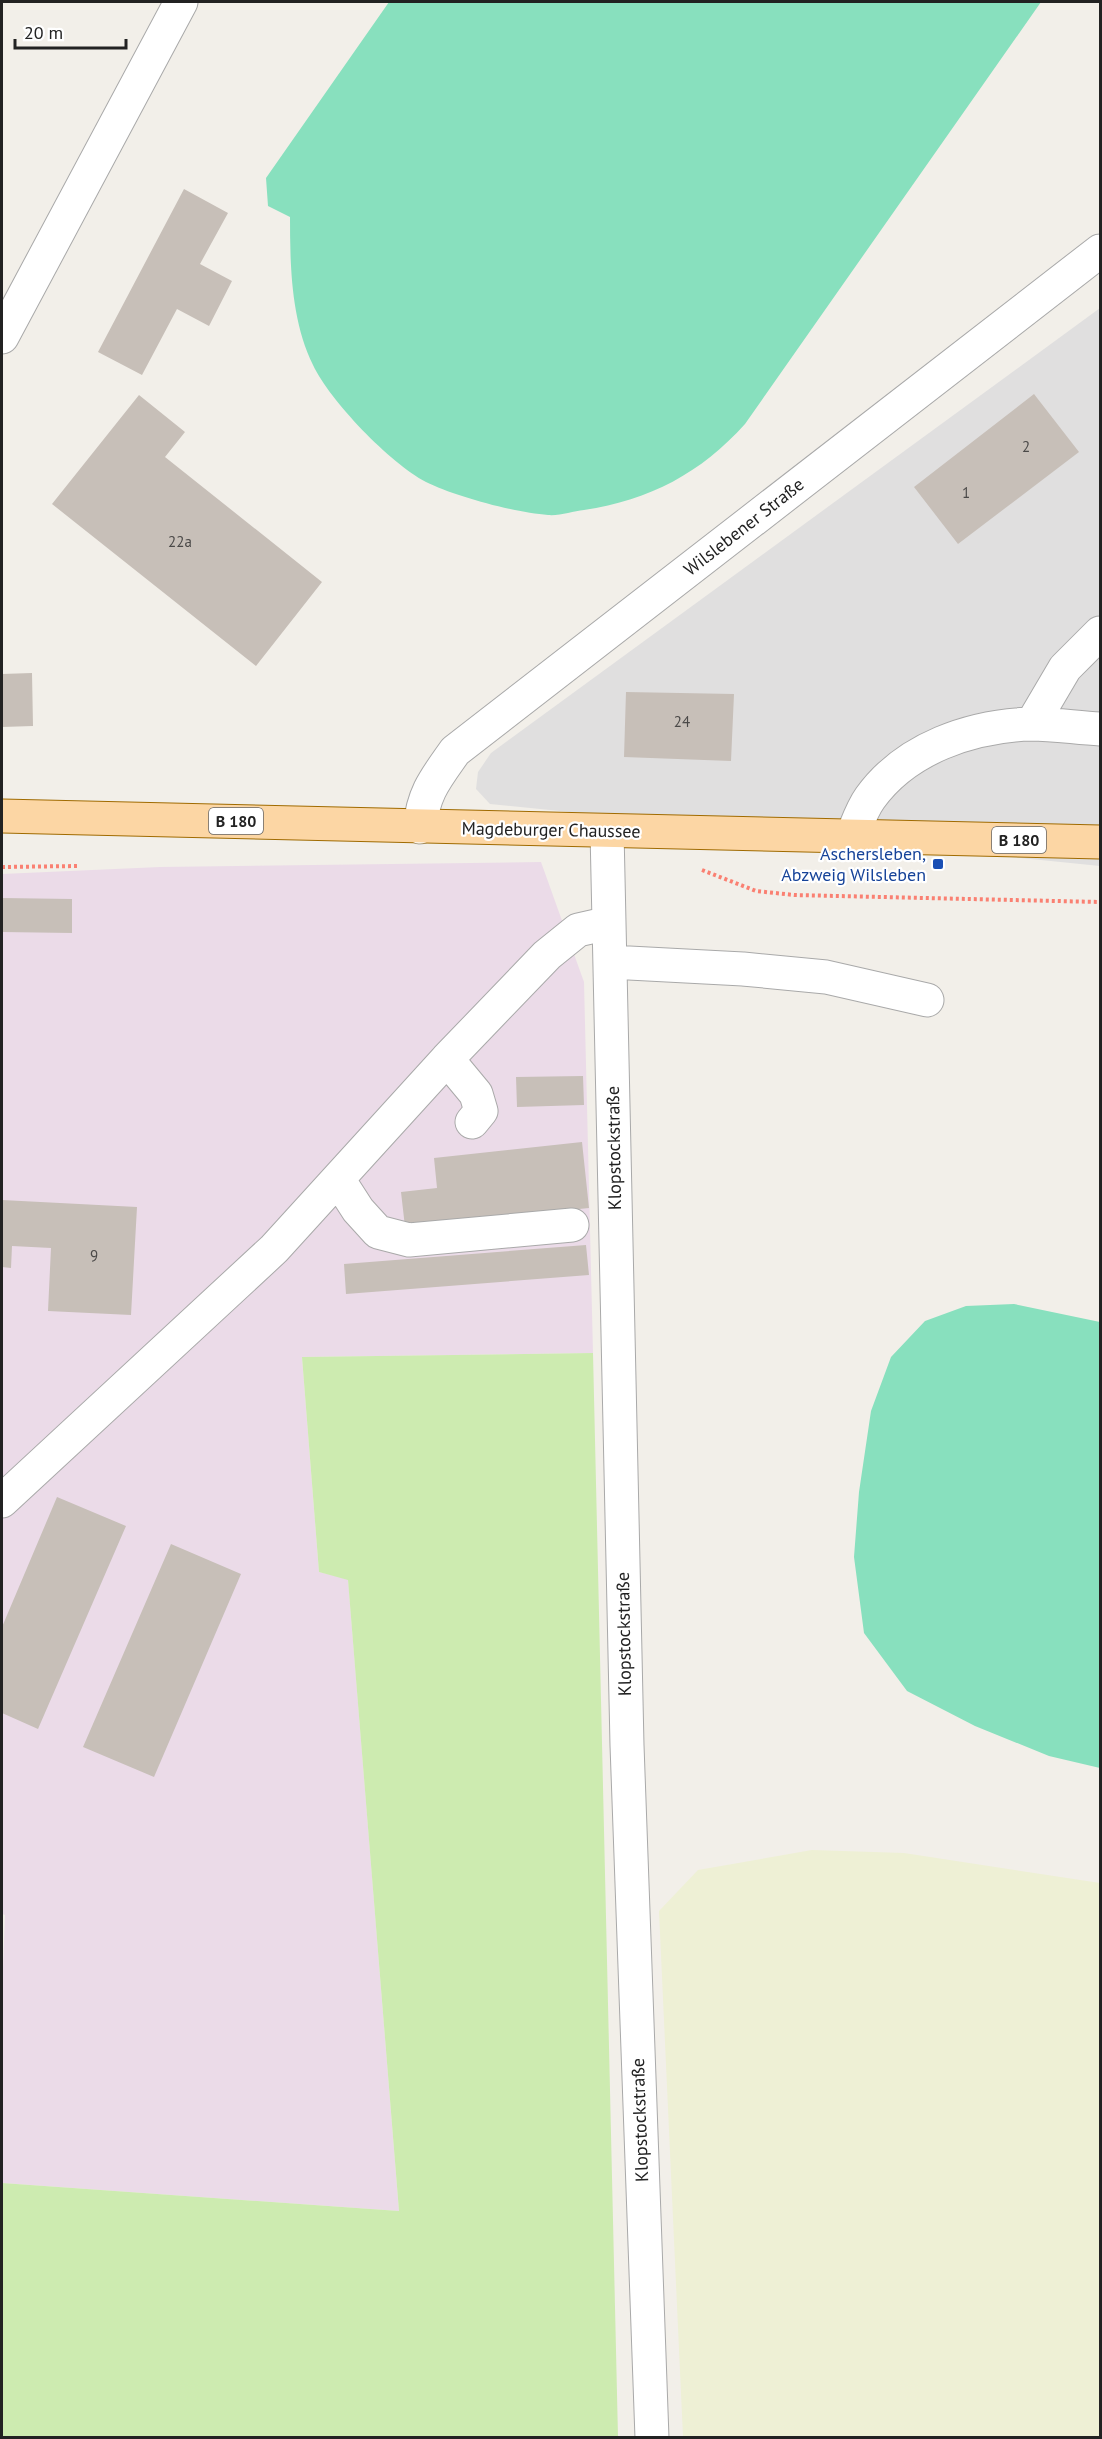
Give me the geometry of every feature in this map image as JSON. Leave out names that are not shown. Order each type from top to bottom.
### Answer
[{"type":"main road","name":"Magdeburger Chaussee","points":[[2,816],[1101,842]]},
{"type":"street","points":[[2,337],[181,2]]},
{"type":"street","name":"Wilslebener Straße","points":[[420,827],[428,789],[455,751],[1101,251]]},
{"type":"street","points":[[1032,724],[1065,668],[1101,633]]},
{"type":"street","points":[[852,836],[870,799],[909,759],[936,744],[979,730],[1032,724],[1101,729]]},
{"type":"street","name":"Klopstockstraße","points":[[607,831],[627,1746],[652,2438]]},
{"type":"street","points":[[2,1501],[274,1249],[447,1059],[547,955],[578,930],[609,923]]},
{"type":"street","points":[[610,962],[743,969],[826,977],[927,1000]]},
{"type":"street","points":[[447,1059],[476,1094],[481,1111],[472,1122]]},
{"type":"street","points":[[338,1179],[358,1210],[378,1232],[409,1240],[572,1225]]},
{"type":"path","points":[[2,867],[78,866]]},
{"type":"path","points":[[698,868],[756,891],[794,895],[1101,902]]},
{"type":"shaded area","points":[[1100,308],[1100,866],[490,804],[476,789],[478,772],[491,753]]},
{"type":"shaded area","points":[[541,862],[584,982],[593,1353],[302,1357],[319,1572],[348,1579],[399,2211],[2,2183],[2,1994],[5,1915],[2,1914],[2,874],[160,867]]},
{"type":"green space","points":[[389,2],[1041,2],[745,424],[711,457],[673,482],[631,499],[553,515],[519,511],[468,498],[426,482],[412,473],[362,430],[333,396],[313,365],[300,330],[293,293],[290,217],[268,206],[266,178]]},
{"type":"green space","points":[[1014,1304],[1100,1322],[1100,1768],[1049,1756],[975,1726],[907,1691],[864,1633],[854,1557],[859,1492],[871,1411],[891,1357],[925,1321],[966,1306]]},
{"type":"green space","points":[[593,1353],[618,2437],[2,2437],[2,2183],[399,2211],[348,1580],[319,1572],[302,1357]]},
{"type":"green space","points":[[812,1850],[904,1853],[1100,1883],[1100,2437],[683,2437],[659,1911],[698,1870]]},
{"type":"building","points":[[184,189],[228,213],[200,264],[232,281],[209,326],[177,309],[142,375],[98,352]]},
{"type":"building","points":[[1034,394],[1079,452],[958,544],[914,487]]},
{"type":"building","points":[[139,395],[185,432],[165,457],[322,582],[256,666],[52,504]]},
{"type":"building","points":[[32,673],[33,726],[2,727],[2,674]]},
{"type":"building","points":[[626,692],[734,694],[731,761],[624,757]]},
{"type":"building","points":[[2,898],[72,899],[72,933],[2,932]]},
{"type":"building","points":[[583,1076],[584,1105],[517,1107],[516,1077]]},
{"type":"building","points":[[582,1142],[589,1208],[405,1227],[401,1192],[437,1188],[434,1158]]},
{"type":"building","points":[[2,1200],[137,1207],[131,1315],[48,1311],[51,1248],[12,1246],[11,1268],[2,1267]]},
{"type":"building","points":[[586,1245],[589,1275],[346,1294],[344,1264]]},
{"type":"building","points":[[57,1497],[126,1526],[38,1729],[2,1713],[2,1627]]},
{"type":"building","points":[[171,1544],[241,1574],[154,1777],[83,1747]]},
{"type":"place","name":"Aschersleben, Abzweig Wilsleben","points":[[938,864]]}]
